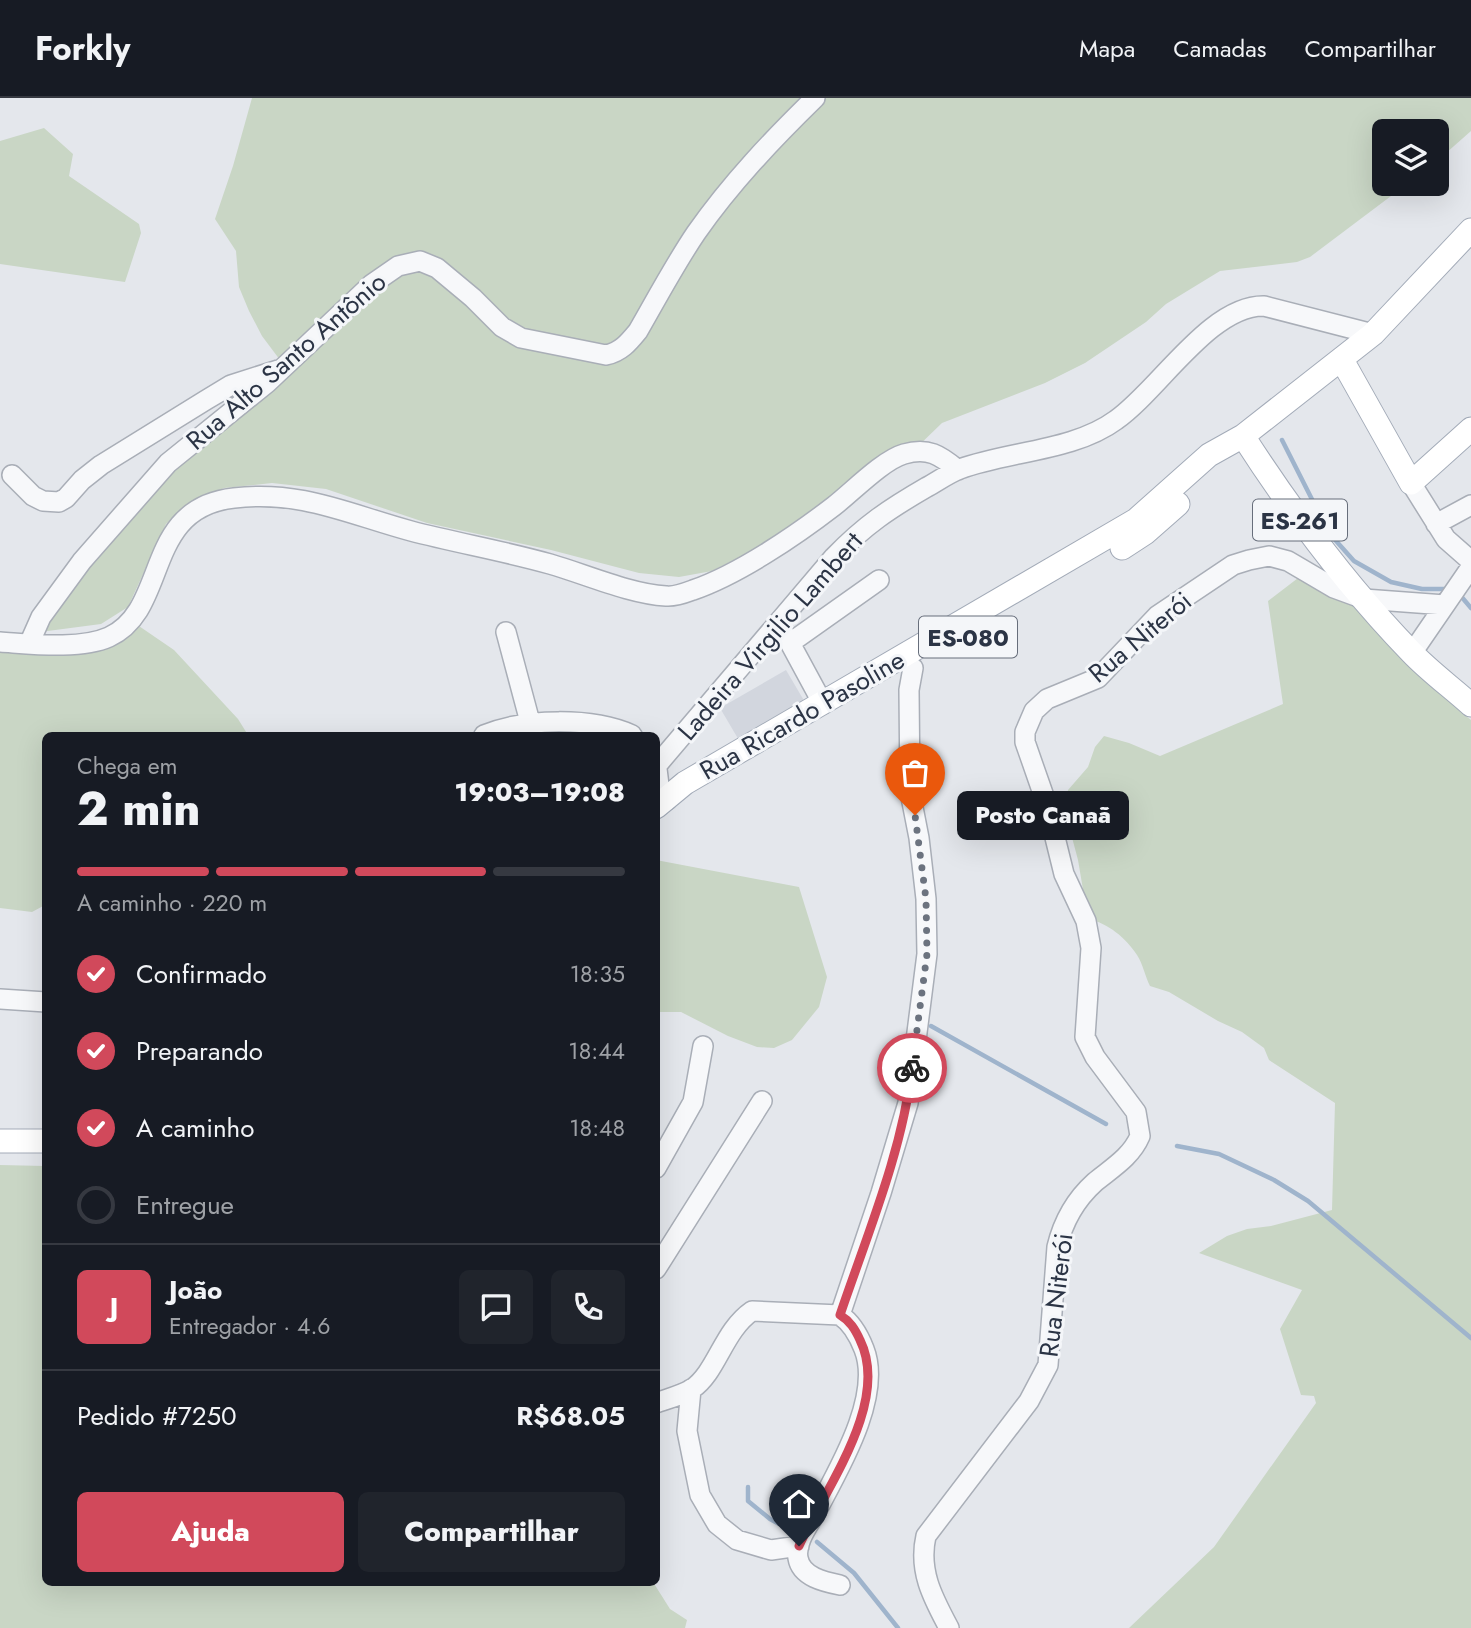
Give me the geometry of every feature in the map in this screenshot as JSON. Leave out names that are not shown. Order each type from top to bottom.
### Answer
[{"type":"main road","points":[[1243,436],[1373,334],[1469,237]]},
{"type":"main road","points":[[1342,360],[1411,483],[1471,429]]},
{"type":"main road","name":"ES-261","points":[[1243,436],[1297,516],[1364,599],[1412,653],[1471,705]]},
{"type":"main road","name":"Rua Ricardo Pasoline","points":[[662,804],[693,795],[1145,534],[1220,465],[1243,436]]},
{"type":"main road","name":"Rua Ricardo Pasoline","points":[[662,804],[685,783],[1125,528],[1209,455],[1243,436]]},
{"type":"main road","points":[[0,1141],[42,1141]]},
{"type":"street","name":"Rua Alto Santo Antônio","points":[[29,644],[41,617],[59,590],[149,482],[184,449],[283,369],[384,274],[398,266],[420,261],[432,265],[448,276],[492,319],[511,333],[550,345],[606,355],[620,350],[638,331],[696,233],[726,194],[779,133],[815,98]]},
{"type":"street","name":"Ladeira Virgilio Lambert","points":[[660,760],[828,564],[862,529],[890,509],[958,470],[1078,439],[1115,421],[1142,398],[1200,338],[1239,310],[1264,306],[1373,334]]},
{"type":"street","points":[[12,475],[33,496],[43,501],[59,502],[101,465],[214,395],[248,378],[283,369]]},
{"type":"street","points":[[0,642],[88,642],[108,638],[124,628],[146,596],[163,550],[182,522],[202,507],[230,498],[274,495],[301,498],[410,531],[508,553],[667,596],[711,583],[796,535],[894,457],[918,451],[932,452],[958,470]]},
{"type":"street","points":[[1411,483],[1436,524],[1458,551],[1471,561]]},
{"type":"street","points":[[1436,524],[1471,505]]},
{"type":"street","name":"Rua Niterói","points":[[949,1628],[930,1593],[924,1568],[923,1549],[926,1536],[1014,1422],[1040,1382],[1048,1365],[1057,1247],[1061,1232],[1079,1199],[1128,1155],[1140,1136],[1136,1112],[1095,1057],[1085,1037],[1091,972],[1088,930],[1064,874],[1047,805],[1025,742],[1029,720],[1039,705],[1047,699],[1098,678],[1157,616],[1233,565],[1269,556],[1288,561],[1334,588],[1364,599]]},
{"type":"street","points":[[1412,653],[1471,567]]},
{"type":"street","points":[[790,643],[879,580]]},
{"type":"street","points":[[1364,599],[1452,595]]},
{"type":"street","points":[[778,625],[823,704]]},
{"type":"street","points":[[506,632],[530,722]]},
{"type":"street","points":[[840,1315],[908,1104],[927,954],[926,899],[910,792],[909,690],[913,668]]},
{"type":"street","points":[[491,732],[530,722],[598,726],[624,732]]},
{"type":"street","points":[[0,999],[42,1002]]},
{"type":"street","points":[[660,1161],[692,1102],[703,1046]]},
{"type":"street","points":[[660,1263],[762,1101]]},
{"type":"street","points":[[660,1397],[691,1389],[701,1379],[736,1325],[752,1311],[840,1315],[852,1325],[867,1357],[868,1376],[863,1408],[842,1462],[799,1546],[798,1561],[804,1570],[821,1581],[840,1585]]},
{"type":"street","points":[[691,1389],[687,1431],[700,1495],[717,1524],[737,1540],[771,1550],[799,1546]]},
{"type":"shaded area","points":[[786,670],[806,704],[740,742],[720,708]]},
{"type":"green space","points":[[252,98],[1471,98],[1471,131],[1449,150],[1449,119],[1372,119],[1372,196],[1391,196],[1310,257],[1297,262],[1220,271],[1166,304],[1146,322],[1085,363],[1045,383],[942,423],[912,452],[797,528],[712,571],[679,577],[639,573],[551,550],[427,523],[326,489],[272,483],[224,488],[187,505],[166,524],[128,607],[101,624],[40,632],[48,601],[280,360],[262,336],[249,311],[239,287],[236,251],[215,219]]},
{"type":"green space","points":[[44,128],[73,154],[69,176],[139,224],[141,233],[125,282],[0,264],[0,141]]},
{"type":"green space","points":[[1302,575],[1338,595],[1365,616],[1471,720],[1471,1628],[1129,1628],[1214,1547],[1316,1403],[1314,1396],[1301,1395],[1280,1329],[1302,1290],[1199,1253],[1227,1236],[1247,1229],[1271,1226],[1332,1210],[1335,1103],[1269,1060],[1264,1048],[1242,1032],[1169,992],[1150,986],[1139,959],[1128,943],[1116,932],[1088,919],[1078,860],[1065,811],[1068,790],[1088,767],[1095,747],[1104,736],[1160,756],[1283,704],[1268,601]]},
{"type":"green space","points":[[136,624],[174,650],[238,719],[246,732],[42,732],[42,907],[32,912],[0,908],[0,647],[47,650]]},
{"type":"green space","points":[[660,861],[799,887],[827,977],[819,1007],[792,1040],[774,1048],[757,1047],[728,1036],[681,1012],[660,1012]]},
{"type":"green space","points":[[0,1165],[42,1166],[42,1586],[656,1586],[670,1609],[687,1620],[685,1628],[0,1628]]},
{"type":"waterway","points":[[1282,440],[1329,533],[1354,561],[1391,582],[1422,589],[1450,589]]},
{"type":"waterway","points":[[1460,595],[1471,608]]},
{"type":"waterway","points":[[931,1026],[1106,1124]]},
{"type":"waterway","points":[[1177,1146],[1219,1154],[1274,1180],[1308,1201],[1471,1338]]},
{"type":"waterway","points":[[748,1487],[748,1501],[770,1519],[792,1531]]},
{"type":"waterway","points":[[817,1542],[854,1573],[898,1628]]},
{"type":"way so far","points":[[912,1068],[927,954],[926,899],[915,815]]},
{"type":"place","name":"Posto Canaã","points":[[915,815]]},
{"type":"route","points":[[799,1546],[842,1462],[863,1408],[868,1376],[867,1357],[852,1325],[840,1315],[908,1104],[912,1068]]}]
